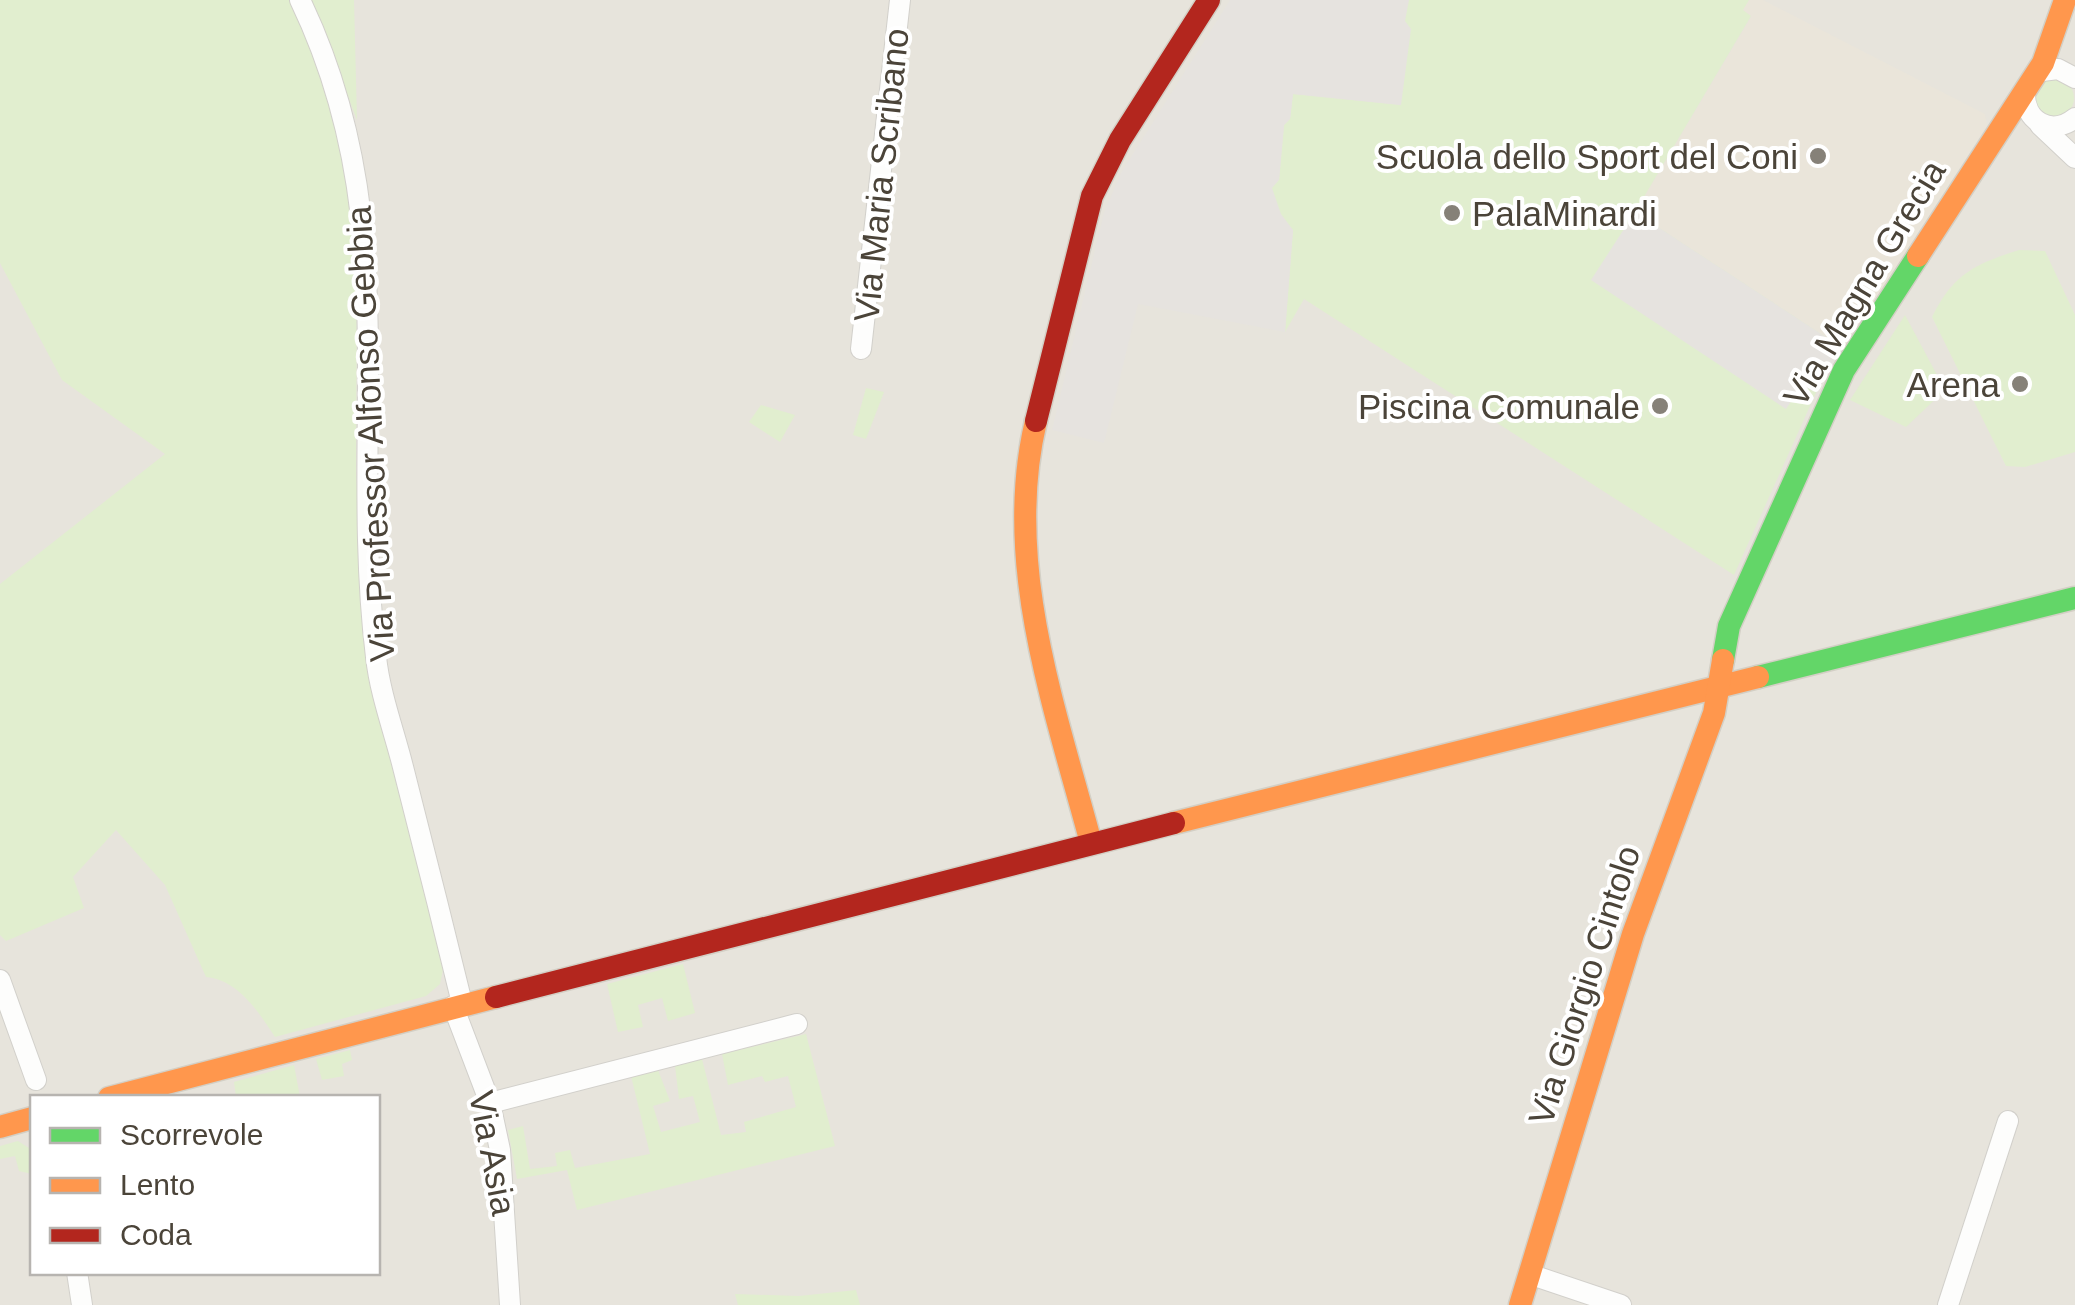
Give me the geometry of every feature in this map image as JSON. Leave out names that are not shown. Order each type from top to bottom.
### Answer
[{"type":"street","name":"Via Professor Alfonso Gebbia","points":[[300,0],[348,124],[365,228],[371,337],[366,473],[376,660],[458,1004]]},
{"type":"street","name":"Via Maria Scribano","points":[[861,350],[900,0]]},
{"type":"street","points":[[1091,843],[1033,629],[1026,535],[1034,431],[1092,196],[1120,140],[1208,0]]},
{"type":"street","name":"Via Magna Grecia","points":[[1718,687],[1729,626],[1829,398],[2042,71],[2052,50],[2065,0]]},
{"type":"street","points":[[2042,71],[2058,69],[2075,78]]},
{"type":"street","points":[[2026,91],[2027,109],[2075,158]]},
{"type":"street","points":[[2039,124],[2054,128],[2075,118]]},
{"type":"street","points":[[120,1095],[458,1004],[1091,843],[2075,598]]},
{"type":"street","name":"Via Giorgio Cintolo","points":[[1520,1305],[1633,934],[1714,713],[1718,687]]},
{"type":"street","points":[[0,980],[36,1080]]},
{"type":"street","name":"Via Asia","points":[[458,1004],[490,1103],[507,1208],[510,1305]]},
{"type":"street","points":[[490,1103],[798,1024]]},
{"type":"street","points":[[0,1127],[30,1119]]},
{"type":"street","points":[[1948,1305],[2008,1122]]},
{"type":"street","points":[[1529,1274],[1621,1305]]},
{"type":"street","points":[[77,1275],[82,1305]]},
{"type":"shaded area","points":[[0,0],[2075,0],[2075,1305],[0,1305]]},
{"type":"shaded area","points":[[1230,0],[1409,0],[1405,21],[1411,29],[1401,105],[1293,94],[1290,119],[1284,125],[1279,180],[1272,188],[1281,214],[1293,230],[1285,332],[1138,304],[1104,443],[1052,430],[1104,213],[1121,173]]},
{"type":"shaded area","name":"Scuola dello Sport del Coni","points":[[1749,0],[1763,0],[1985,114],[1987,125],[1844,349],[1635,212],[1751,17],[1742,10]]},
{"type":"shaded area","points":[[1635,212],[1844,349],[1819,386],[1813,391],[1802,385],[1786,409],[1591,280]]},
{"type":"green space","points":[[0,0],[292,0],[314,49],[341,146],[357,249],[356,471],[366,654],[443,970],[440,984],[426,996],[275,1037],[237,990],[206,977],[165,885],[116,830],[73,877],[84,908],[6,941],[0,935],[0,584],[165,454],[62,380],[0,263]]},
{"type":"green space","points":[[310,0],[354,0],[357,120],[314,7]]},
{"type":"green space","points":[[1268,0],[1749,0],[1743,10],[1751,16],[1635,212],[1844,349],[1819,386],[1734,575],[1304,299],[1285,332],[1293,230],[1190,179],[1279,180],[1284,125],[1290,119],[1293,94],[1401,105]]},
{"type":"green space","points":[[2055,79],[2068,85],[2074,98],[2068,111],[2055,117],[2042,111],[2036,98],[2042,85]]},
{"type":"green space","name":"Arena","points":[[2019,250],[2045,251],[2075,315],[2075,452],[2025,467],[2006,466],[1932,317],[1948,290],[1967,273]]},
{"type":"green space","points":[[1905,315],[1945,390],[1906,427],[1850,400]]},
{"type":"green space","points":[[866,388],[884,392],[866,439],[853,435]]},
{"type":"green space","points":[[761,405],[795,415],[780,442],[749,422]]},
{"type":"green space","points":[[683,964],[695,1013],[668,1021],[662,998],[638,1005],[643,1027],[618,1032],[607,984]]},
{"type":"green space","points":[[806,1034],[835,1146],[577,1210],[567,1170],[517,1179],[508,1130],[523,1126],[530,1169],[557,1166],[555,1153],[570,1150],[575,1168],[650,1154],[631,1076],[658,1070],[670,1101],[653,1106],[661,1132],[700,1122],[693,1096],[679,1099],[675,1066],[702,1059],[721,1135],[746,1132],[744,1122],[796,1107],[788,1076],[765,1082],[762,1076],[728,1085],[722,1054]]},
{"type":"green space","points":[[350,1050],[352,1060],[342,1064],[344,1076],[322,1080],[316,1059]]},
{"type":"green space","points":[[294,1065],[300,1095],[236,1095],[234,1082]]},
{"type":"green space","points":[[18,1141],[30,1149],[30,1174],[19,1171],[15,1156],[0,1159],[0,1146]]},
{"type":"green space","points":[[856,1290],[860,1305],[738,1305],[735,1294],[799,1296]]},
{"type":"traffic: fast","points":[[1723,660],[1729,626],[1844,370],[1918,256]]},
{"type":"traffic: fast","points":[[1758,677],[2075,598]]},
{"type":"traffic: slow","points":[[1918,256],[2043,63],[2065,0]]},
{"type":"traffic: slow","points":[[1036,421],[1027,474],[1029,581],[1049,687],[1091,843]]},
{"type":"traffic: slow","points":[[1520,1305],[1633,934],[1714,713],[1723,660]]},
{"type":"traffic: slow","points":[[1174,823],[1758,677]]},
{"type":"traffic: slow","points":[[120,1095],[496,997]]},
{"type":"traffic: slow","points":[[0,1127],[30,1119]]},
{"type":"traffic: jam","points":[[1036,421],[1092,196],[1120,140],[1209,0]]},
{"type":"traffic: jam","points":[[496,997],[1174,823]]},
{"type":"place","name":"Scuola dello Sport del Coni","points":[[1818,156]]},
{"type":"place","name":"PalaMinardi","points":[[1452,213]]},
{"type":"place","name":"Arena","points":[[2020,384]]},
{"type":"place","name":"Piscina Comunale","points":[[1660,406]]}]
